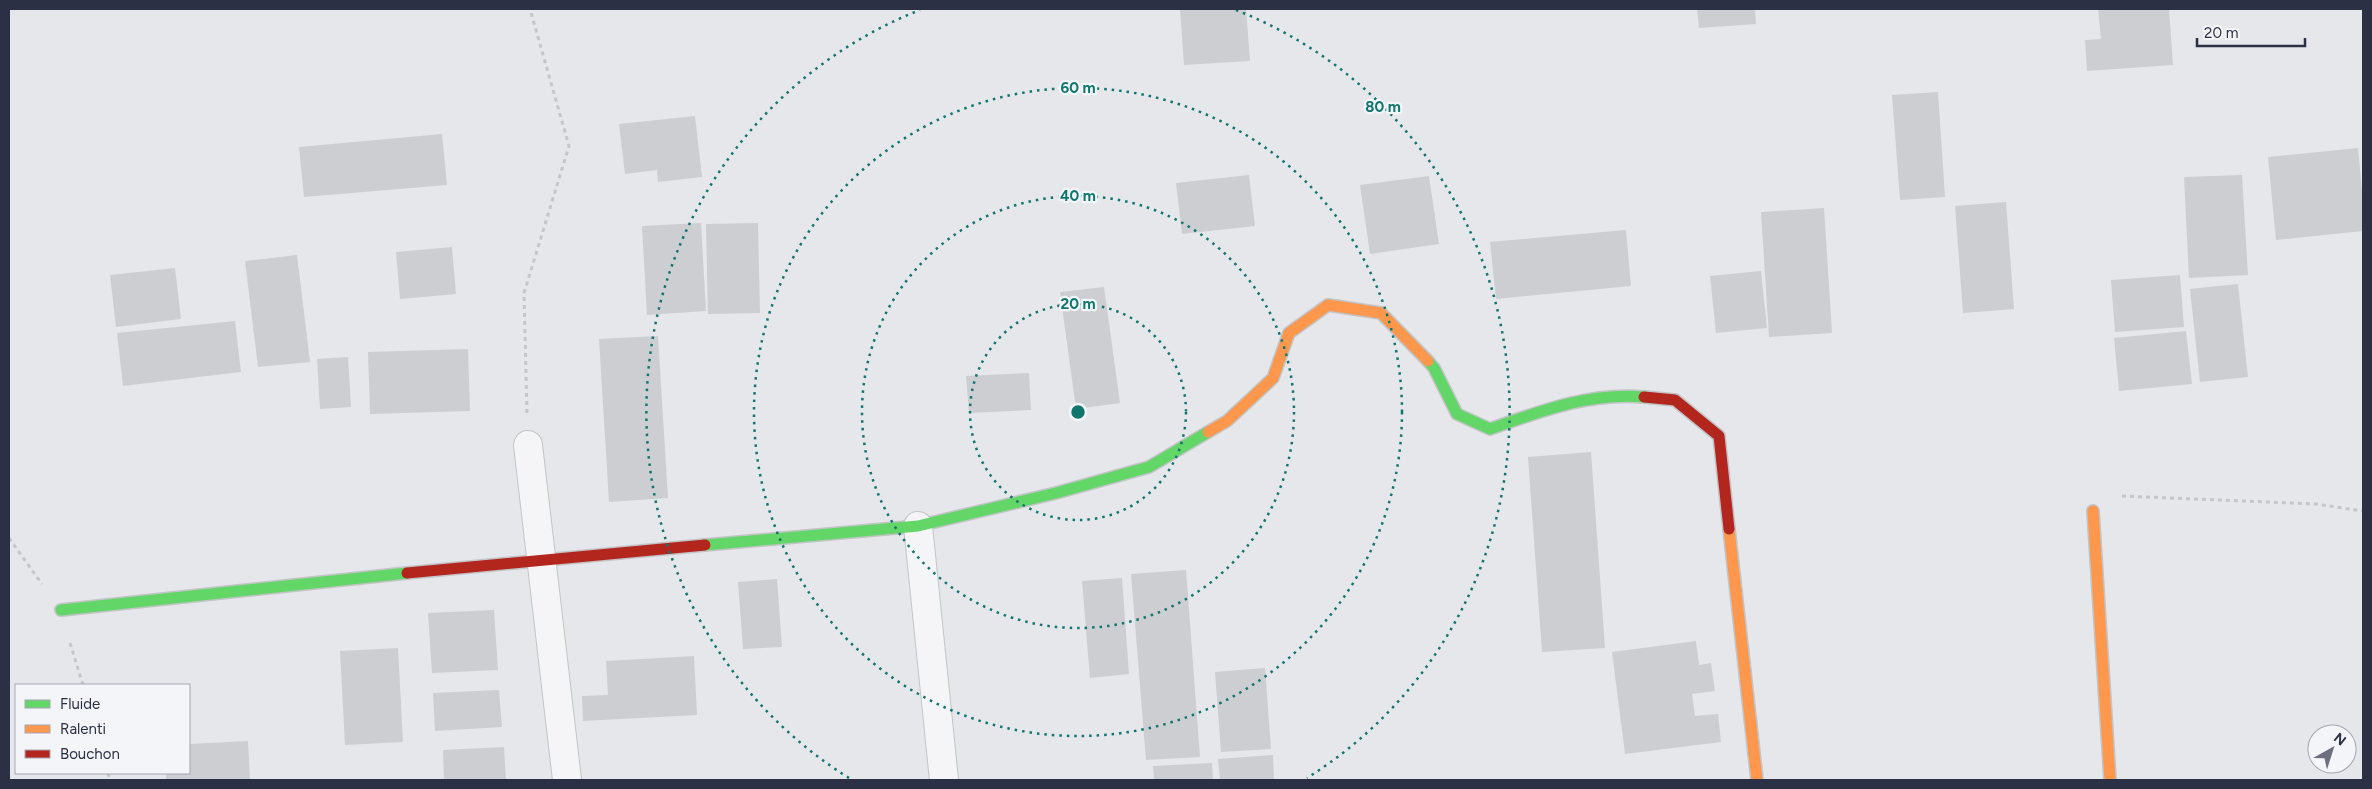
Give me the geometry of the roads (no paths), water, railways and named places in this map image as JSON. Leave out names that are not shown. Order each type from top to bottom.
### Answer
[{"type":"street","points":[[61,610],[540,559],[918,526],[1056,493],[1148,467],[1227,420],[1274,378],[1289,333],[1328,305],[1382,313],[1434,368],[1457,414],[1490,429],[1562,404],[1618,395],[1675,400],[1718,436],[1758,780]]},
{"type":"street","points":[[528,445],[567,780]]},
{"type":"street","points":[[2093,511],[2110,780]]},
{"type":"street","points":[[918,526],[944,780]]}]
